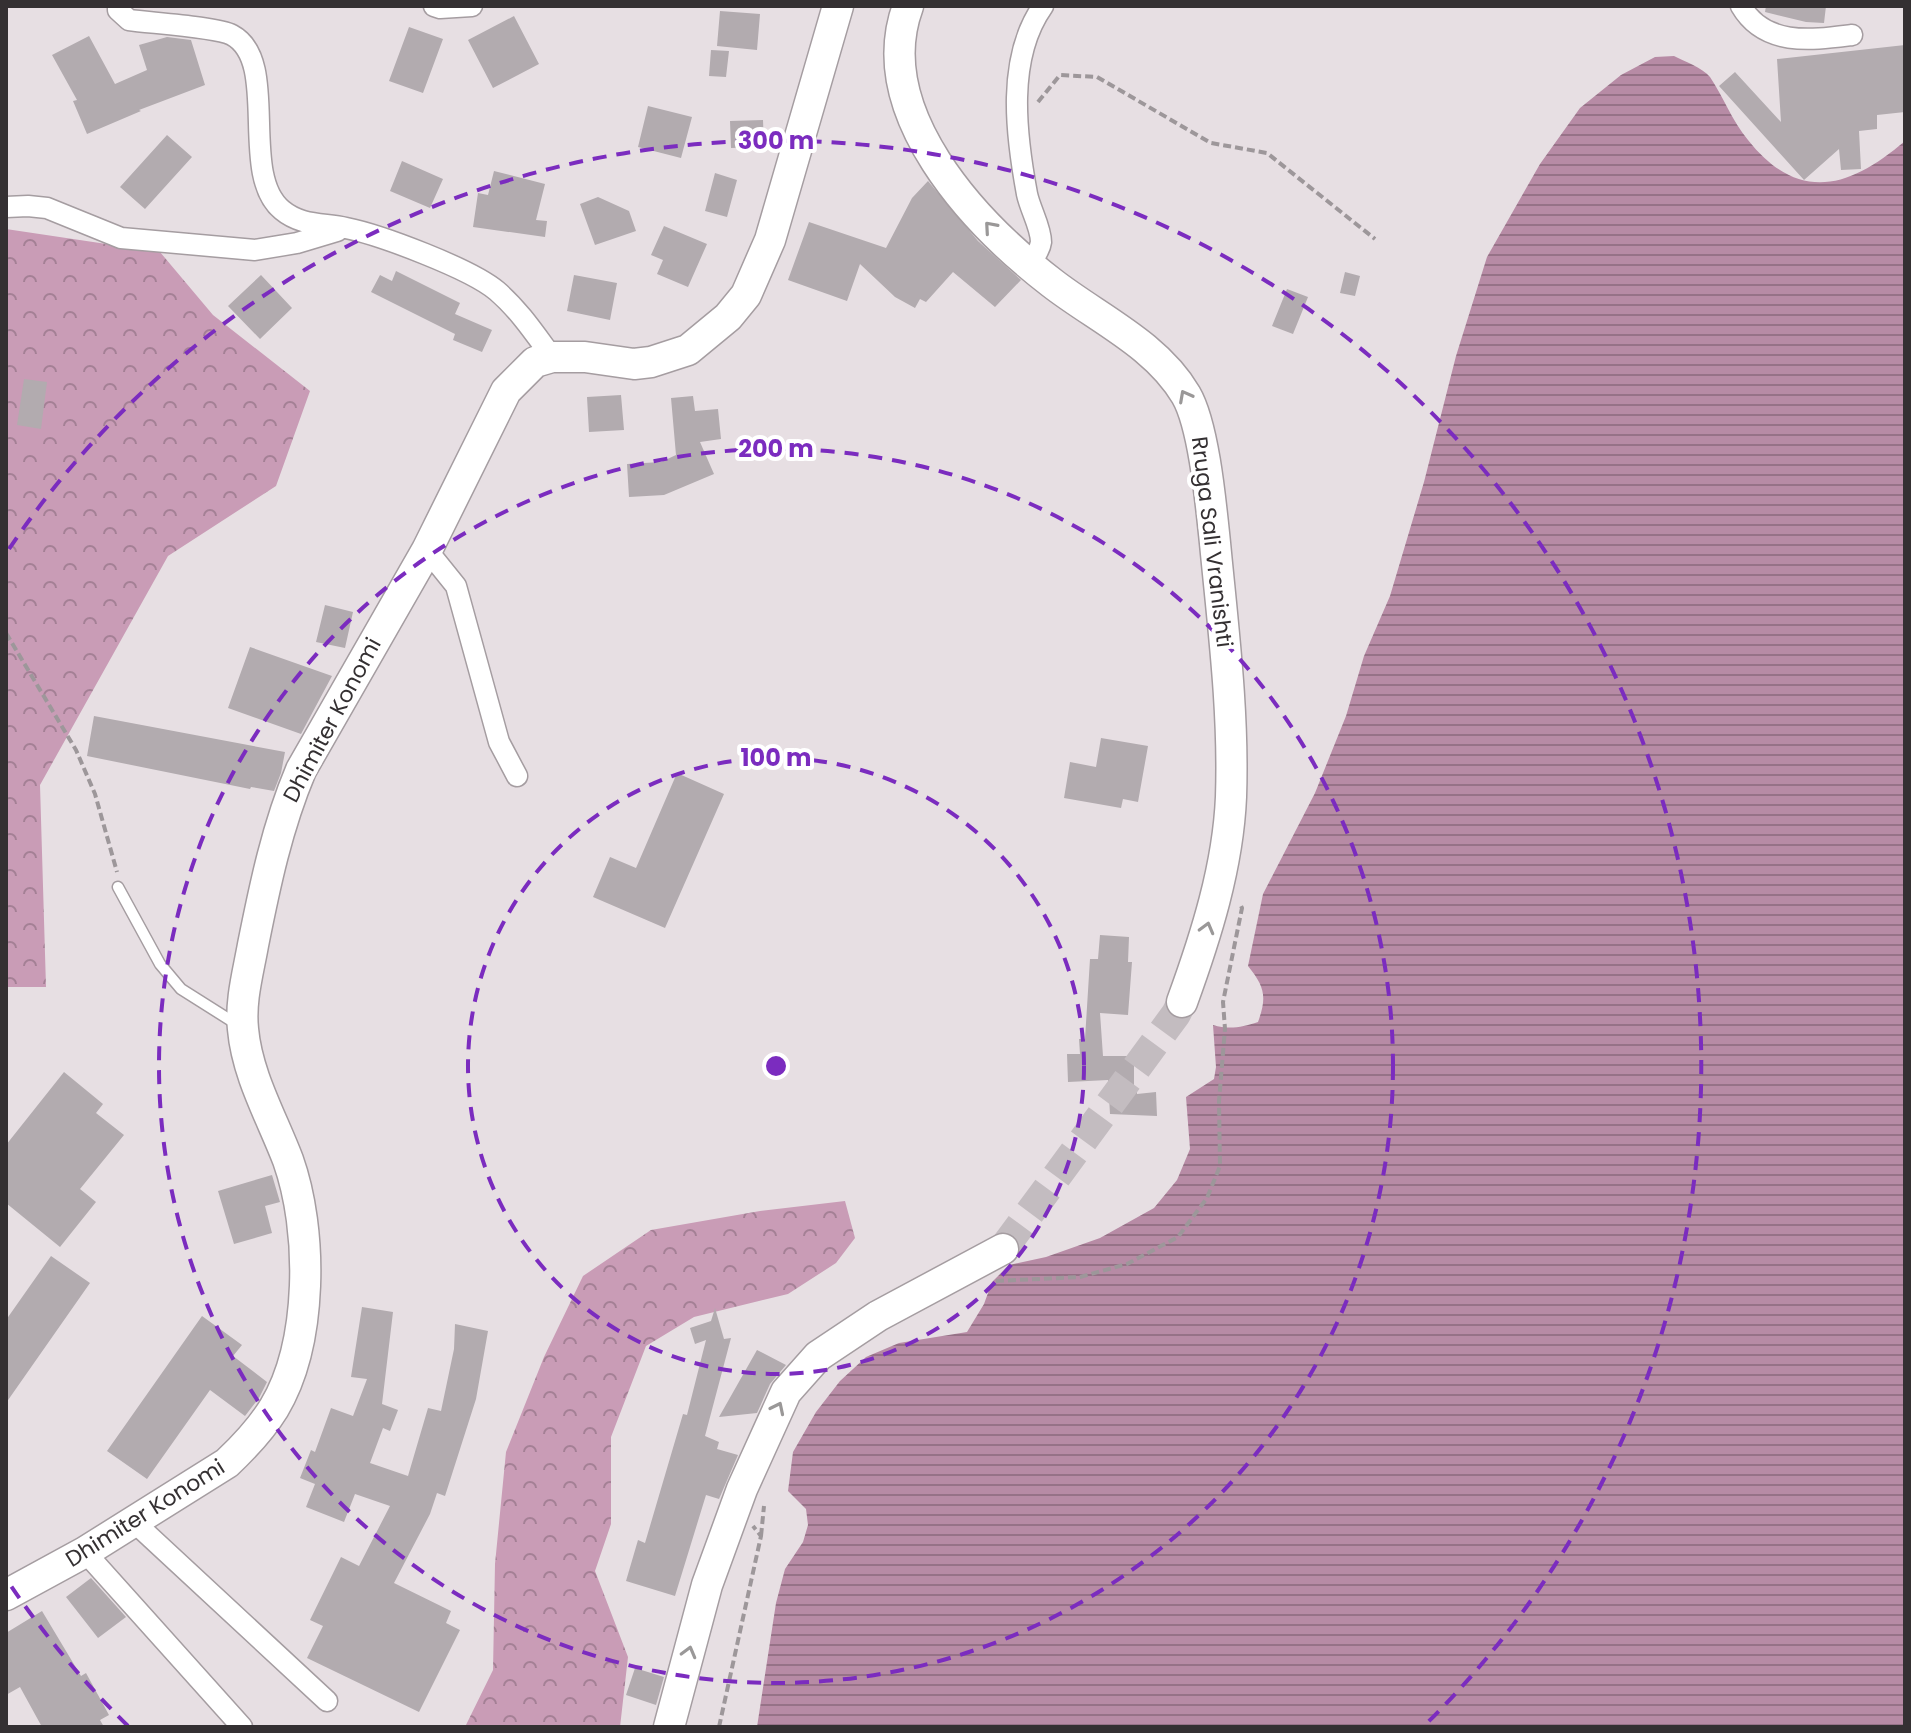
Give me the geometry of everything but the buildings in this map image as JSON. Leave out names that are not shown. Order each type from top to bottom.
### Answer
[{"type":"main road","points":[[552,357],[585,357],[634,364],[669,357],[688,350],[708,335],[746,295],[770,240],[838,6]]},
{"type":"main road","name":"Rruga Sali Vranishti","points":[[908,6],[900,26],[899,68],[915,126],[949,180],[1006,244],[1029,264],[1168,368],[1187,397],[1197,423],[1212,511],[1229,685],[1231,798],[1220,877],[1203,945],[1182,1002]]},
{"type":"main road","name":"Dhimiter Konomi","points":[[6,1595],[85,1552],[208,1475],[247,1444],[275,1407],[287,1383],[298,1338],[305,1262],[299,1198],[248,1056],[243,1029],[243,1000],[248,970],[273,850],[301,770],[427,550],[506,391],[535,362],[552,357]]},
{"type":"main road","points":[[669,1727],[707,1585],[750,1506],[786,1392],[818,1356],[878,1316],[1003,1249]]},
{"type":"street","points":[[118,6],[118,10],[129,20],[229,34],[246,46],[255,66],[261,162],[267,187],[280,210],[306,223],[346,228],[430,256],[494,288],[514,307],[552,357]]},
{"type":"street","points":[[434,6],[472,6]]},
{"type":"street","points":[[1029,264],[1041,242],[1027,196],[1019,133],[1019,72],[1032,21],[1043,6]]},
{"type":"street","points":[[1741,6],[1747,16],[1765,31],[1780,36],[1799,40],[1852,35]]},
{"type":"street","points":[[6,207],[47,208],[121,238],[255,250],[297,243],[346,228]]},
{"type":"street","points":[[427,550],[456,586],[499,742],[517,776]]},
{"type":"street","points":[[134,1522],[327,1701]]},
{"type":"street","points":[[85,1552],[242,1727]]},
{"type":"lane","points":[[118,887],[160,964],[181,989],[243,1029]]},
{"type":"path","points":[[1019,133],[1043,94],[1060,75],[1097,77],[1211,143],[1267,153],[1375,239]]},
{"type":"path","points":[[6,633],[76,750],[95,794],[126,902]]},
{"type":"path","points":[[992,1282],[1080,1277],[1127,1264],[1178,1237],[1207,1198],[1220,1166],[1219,1101],[1225,1029],[1223,1002],[1242,908],[1220,877]]},
{"type":"path","points":[[719,1727],[761,1536],[750,1506]]},
{"type":"path","points":[[750,1506],[761,1536]]},
{"type":"green space","points":[[6,229],[160,252],[213,315],[310,391],[276,486],[168,556],[40,785],[46,987],[6,987]]},
{"type":"green space","points":[[845,1201],[855,1238],[836,1263],[788,1294],[694,1317],[646,1346],[611,1437],[611,1524],[595,1571],[628,1657],[620,1727],[465,1727],[493,1670],[495,1564],[506,1452],[544,1357],[583,1276],[651,1230],[760,1211]]},
{"type":"shaded area","points":[[1674,56],[1710,77],[1748,140],[1786,174],[1806,181],[1825,182],[1845,178],[1864,170],[1905,141],[1905,1727],[757,1727],[776,1603],[785,1569],[803,1542],[808,1525],[806,1509],[788,1491],[793,1452],[816,1412],[840,1381],[866,1357],[899,1343],[967,1332],[984,1304],[992,1282],[1009,1265],[1046,1257],[1100,1238],[1154,1208],[1177,1180],[1190,1149],[1186,1097],[1214,1079],[1213,1025],[1236,1027],[1258,1022],[1263,992],[1248,966],[1263,894],[1315,793],[1346,716],[1364,656],[1390,596],[1424,482],[1456,356],[1487,257],[1540,164],[1580,108],[1621,75],[1655,57]]},
{"type":"tunnel","points":[[1003,1249],[1182,1002]]}]
